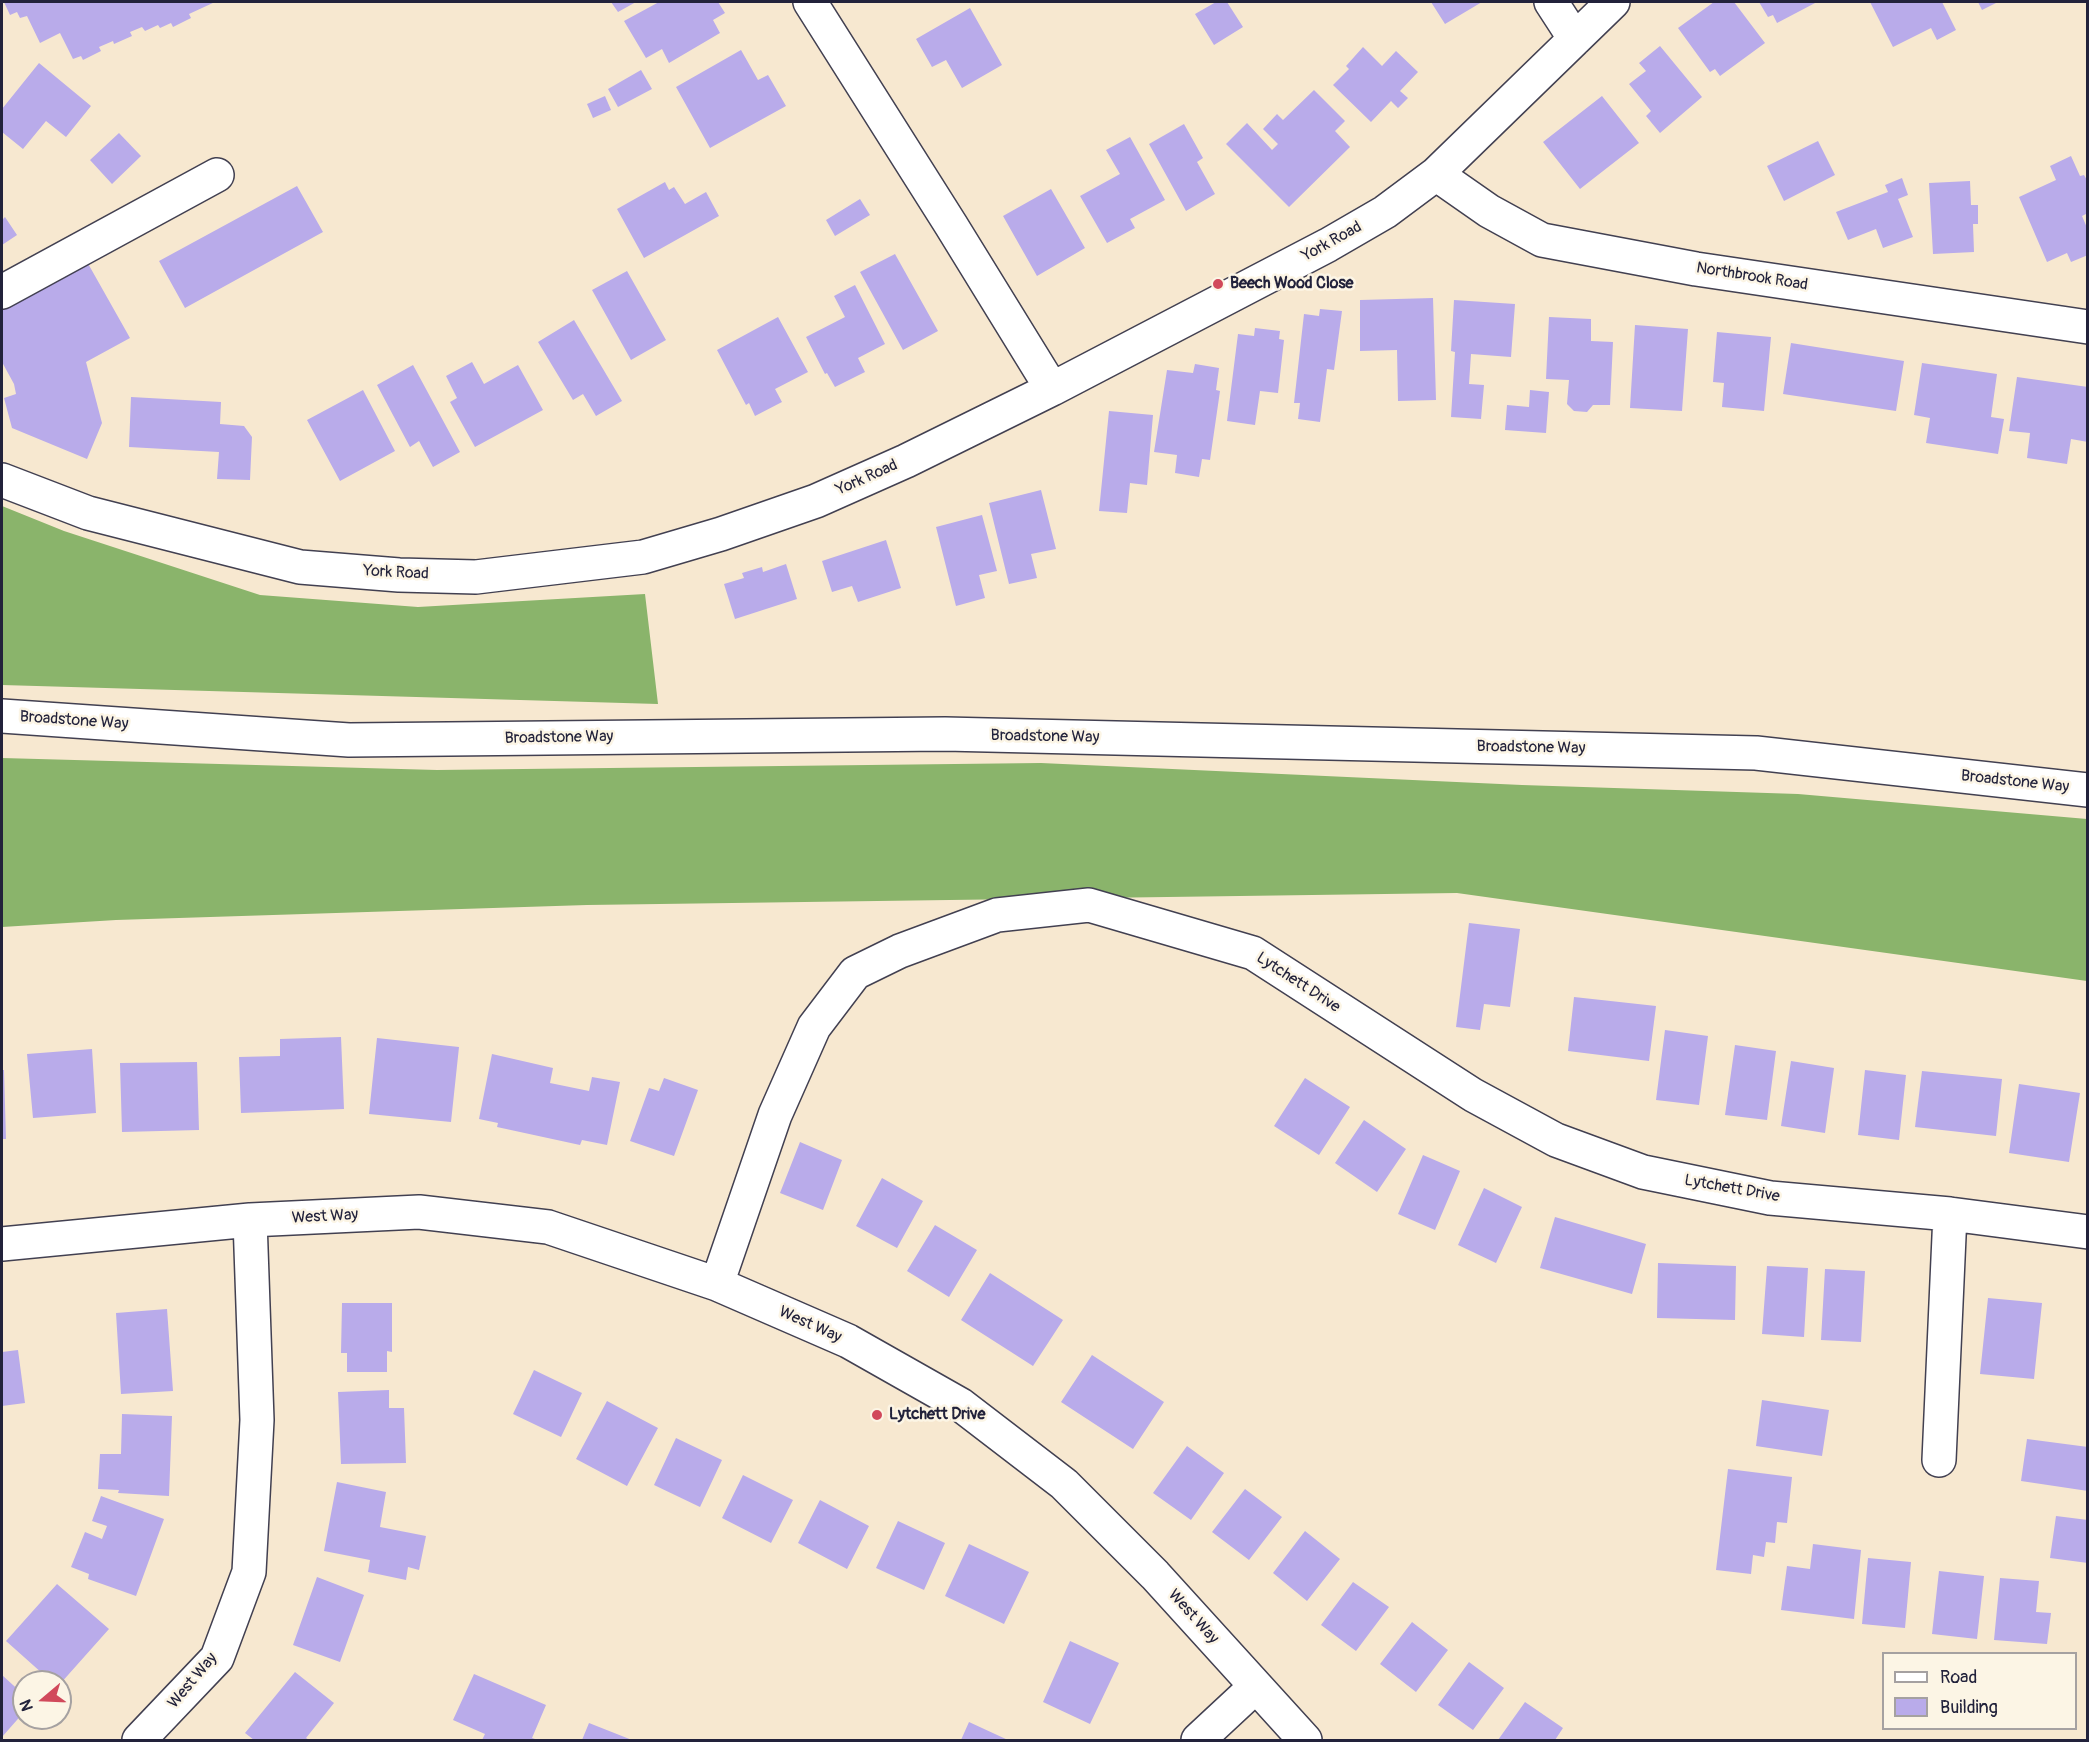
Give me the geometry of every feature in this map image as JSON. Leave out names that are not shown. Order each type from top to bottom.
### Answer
[{"type":"street","points":[[810,2],[1052,389]]},
{"type":"street","points":[[1551,2],[1575,39]]},
{"type":"street","name":"York Road","points":[[2,480],[88,513],[300,567],[399,575],[476,577],[643,557],[721,534],[816,501],[906,460],[1052,389],[1328,245],[1385,212],[1436,174],[1613,2]]},
{"type":"street","name":"Northbrook Road","points":[[1436,174],[1489,211],[1542,240],[1696,269],[2088,327]]},
{"type":"street","points":[[2,292],[217,175]]},
{"type":"street","name":"Broadstone Way","points":[[2,716],[349,740],[945,734],[1756,753],[2088,790]]},
{"type":"street","name":"Lytchett Drive","points":[[717,1284],[775,1114],[814,1027],[855,973],[900,951],[997,915],[1089,905],[1253,953],[1473,1095],[1556,1140],[1643,1172],[1770,1198],[1950,1214],[2088,1232]]},
{"type":"street","name":"West Way","points":[[2,1244],[250,1220],[419,1212],[548,1227],[717,1284],[848,1341],[961,1405],[1064,1484],[1155,1575],[1305,1740]]},
{"type":"street","points":[[1939,1460],[1950,1214]]},
{"type":"street","name":"West Way","points":[[139,1740],[217,1658],[249,1572],[257,1420],[250,1220]]},
{"type":"street","points":[[1198,1740],[1255,1687]]},
{"type":"green space","points":[[2,506],[64,531],[260,595],[418,607],[645,594],[658,704],[2,685]]},
{"type":"green space","points":[[2,758],[437,770],[1041,763],[1522,785],[1798,794],[2087,819],[2087,981],[1457,893],[587,905],[116,920],[2,927]]},
{"type":"building","points":[[4,2],[215,2],[189,14],[191,18],[173,27],[171,23],[160,28],[158,25],[145,31],[142,27],[130,32],[132,36],[114,44],[113,41],[99,47],[101,51],[83,60],[81,56],[73,59],[60,33],[40,43],[27,16],[20,18],[17,12],[10,15]]},
{"type":"building","points":[[611,2],[636,2],[618,12]]},
{"type":"building","points":[[659,2],[718,2],[725,13],[713,20],[720,33],[669,63],[662,49],[646,58],[624,21]]},
{"type":"building","points":[[1216,2],[1227,2],[1243,27],[1214,45],[1195,14]]},
{"type":"building","points":[[1431,2],[1482,2],[1445,24]]},
{"type":"building","points":[[1714,2],[1734,2],[1765,43],[1720,76],[1715,69],[1710,72],[1678,28]]},
{"type":"building","points":[[1759,2],[1817,2],[1777,23],[1773,15],[1768,17]]},
{"type":"building","points":[[1870,2],[1942,2],[1956,30],[1937,40],[1931,28],[1893,47]]},
{"type":"building","points":[[1978,2],[1998,2],[1982,10]]},
{"type":"building","points":[[970,8],[1002,65],[962,88],[946,60],[932,67],[916,39]]},
{"type":"building","points":[[1660,46],[1702,97],[1660,133],[1646,116],[1651,111],[1629,84],[1646,71],[1639,63]]},
{"type":"building","points":[[1363,47],[1382,66],[1396,51],[1418,72],[1400,91],[1408,98],[1398,108],[1391,101],[1371,122],[1333,85],[1349,69],[1346,66]]},
{"type":"building","points":[[741,50],[758,80],[768,75],[786,106],[710,148],[676,87]]},
{"type":"building","points":[[39,63],[91,106],[66,137],[46,121],[23,149],[2,132],[2,109]]},
{"type":"building","points":[[641,70],[652,89],[618,107],[608,89]]},
{"type":"building","points":[[1314,90],[1345,121],[1335,131],[1350,147],[1289,207],[1226,144],[1247,123],[1272,150],[1278,144],[1263,129],[1277,114],[1283,120]]},
{"type":"building","points":[[605,96],[611,110],[593,118],[587,104]]},
{"type":"building","points":[[1602,96],[1639,143],[1580,189],[1543,142]]},
{"type":"building","points":[[1184,124],[1203,158],[1197,162],[1215,194],[1186,211],[1149,144]]},
{"type":"building","points":[[119,133],[141,156],[112,184],[90,160]]},
{"type":"building","points":[[1130,137],[1165,200],[1130,219],[1135,228],[1107,243],[1080,196],[1120,174],[1106,150]]},
{"type":"building","points":[[1818,141],[1835,175],[1784,201],[1767,166]]},
{"type":"building","points":[[2071,156],[2080,176],[2084,175],[2088,182],[2088,213],[2082,216],[2088,230],[2088,255],[2071,262],[2067,253],[2047,262],[2019,197],[2056,180],[2050,166]]},
{"type":"building","points":[[1902,178],[1908,195],[1898,199],[1913,237],[1883,248],[1876,229],[1848,240],[1836,212],[1888,192],[1885,185]]},
{"type":"building","points":[[1970,181],[1971,205],[1978,205],[1978,224],[1973,224],[1974,252],[1933,254],[1929,183]]},
{"type":"building","points":[[665,182],[669,190],[674,187],[685,204],[706,192],[719,216],[644,258],[617,209]]},
{"type":"building","points":[[297,186],[323,232],[185,308],[159,261]]},
{"type":"building","points":[[1051,189],[1085,248],[1037,276],[1003,216]]},
{"type":"building","points":[[860,199],[870,215],[835,236],[826,220]]},
{"type":"building","points":[[5,217],[17,235],[2,245],[2,220]]},
{"type":"building","points":[[895,254],[938,331],[903,350],[860,272]]},
{"type":"building","points":[[86,260],[130,338],[86,362],[102,423],[87,459],[12,428],[4,398],[16,394],[14,384],[2,362],[2,307]]},
{"type":"building","points":[[627,271],[666,340],[631,360],[592,290]]},
{"type":"building","points":[[855,285],[885,344],[858,358],[865,372],[835,387],[827,373],[825,374],[806,337],[845,317],[834,296]]},
{"type":"building","points":[[1433,298],[1436,400],[1398,401],[1397,350],[1360,351],[1360,300]]},
{"type":"building","points":[[1454,300],[1515,304],[1511,357],[1471,354],[1469,384],[1484,385],[1481,419],[1451,417],[1455,352],[1451,351]]},
{"type":"building","points":[[1320,309],[1342,311],[1334,370],[1327,369],[1320,422],[1298,419],[1300,403],[1294,403],[1304,314],[1319,316]]},
{"type":"building","points":[[778,317],[808,372],[775,389],[782,402],[755,416],[749,403],[746,405],[717,350]]},
{"type":"building","points":[[1549,317],[1591,319],[1591,341],[1613,342],[1610,405],[1593,405],[1587,412],[1574,411],[1567,404],[1569,380],[1546,379]]},
{"type":"building","points":[[574,320],[622,401],[596,416],[583,394],[573,400],[538,342]]},
{"type":"building","points":[[1635,325],[1688,329],[1682,411],[1630,408]]},
{"type":"building","points":[[1255,328],[1280,331],[1279,339],[1284,340],[1278,393],[1260,391],[1255,425],[1227,421],[1238,334],[1254,336]]},
{"type":"building","points":[[1717,332],[1771,337],[1764,411],[1722,407],[1724,383],[1713,382]]},
{"type":"building","points":[[1791,343],[1904,361],[1896,411],[1783,394]]},
{"type":"building","points":[[472,362],[484,384],[518,365],[543,410],[475,447],[450,402],[457,398],[446,376]]},
{"type":"building","points":[[1922,363],[1997,374],[1991,417],[2004,419],[1998,454],[1926,443],[1930,418],[1914,415]]},
{"type":"building","points":[[1195,364],[1219,368],[1216,390],[1220,391],[1210,460],[1202,459],[1199,477],[1175,473],[1177,455],[1154,452],[1167,370],[1193,373]]},
{"type":"building","points":[[413,365],[460,452],[433,467],[419,441],[410,447],[377,385]]},
{"type":"building","points":[[2017,377],[2088,387],[2088,442],[2071,439],[2067,464],[2027,458],[2030,433],[2009,431]]},
{"type":"building","points":[[363,390],[395,451],[340,481],[307,420]]},
{"type":"building","points":[[1530,390],[1549,392],[1546,433],[1505,430],[1507,405],[1529,407]]},
{"type":"building","points":[[131,397],[221,402],[220,424],[244,426],[252,437],[250,480],[217,479],[219,452],[129,447]]},
{"type":"building","points":[[1109,411],[1153,415],[1147,485],[1130,483],[1127,513],[1099,511]]},
{"type":"building","points":[[1041,490],[1056,549],[1031,554],[1037,578],[1009,584],[989,503]]},
{"type":"building","points":[[982,515],[997,571],[979,575],[985,598],[956,606],[936,527]]},
{"type":"building","points":[[886,540],[901,588],[858,602],[852,586],[832,592],[822,561]]},
{"type":"building","points":[[786,564],[797,599],[735,619],[724,584],[744,578],[742,573],[762,567],[763,572]]},
{"type":"building","points":[[1469,923],[1520,929],[1510,1007],[1484,1004],[1480,1030],[1456,1027]]},
{"type":"building","points":[[1574,997],[1656,1006],[1649,1061],[1568,1051]]},
{"type":"building","points":[[1665,1030],[1708,1036],[1699,1105],[1656,1100]]},
{"type":"building","points":[[341,1037],[344,1109],[241,1113],[239,1057],[280,1056],[280,1039]]},
{"type":"building","points":[[377,1038],[459,1047],[451,1122],[369,1114]]},
{"type":"building","points":[[1735,1045],[1776,1051],[1767,1120],[1725,1115]]},
{"type":"building","points":[[92,1049],[96,1113],[33,1118],[27,1054]]},
{"type":"building","points":[[492,1054],[553,1068],[550,1083],[589,1091],[592,1077],[620,1082],[607,1145],[582,1140],[580,1145],[497,1127],[498,1123],[479,1119]]},
{"type":"building","points":[[1791,1061],[1834,1068],[1825,1133],[1781,1126]]},
{"type":"building","points":[[197,1062],[199,1130],[122,1132],[120,1063]]},
{"type":"building","points":[[2,1070],[4,1070],[6,1139],[2,1139]]},
{"type":"building","points":[[1865,1070],[1906,1075],[1899,1140],[1858,1135]]},
{"type":"building","points":[[1922,1071],[2002,1079],[1996,1136],[1915,1127]]},
{"type":"building","points":[[664,1078],[698,1090],[674,1156],[630,1141],[649,1088],[659,1091]]},
{"type":"building","points":[[1305,1078],[1350,1107],[1319,1155],[1274,1126]]},
{"type":"building","points":[[2019,1084],[2080,1093],[2069,1162],[2009,1153]]},
{"type":"building","points":[[1364,1120],[1406,1149],[1377,1192],[1335,1163]]},
{"type":"building","points":[[800,1142],[842,1160],[823,1210],[780,1193]]},
{"type":"building","points":[[1423,1155],[1460,1171],[1435,1230],[1398,1214]]},
{"type":"building","points":[[882,1178],[923,1201],[897,1248],[856,1226]]},
{"type":"building","points":[[1484,1188],[1522,1207],[1496,1263],[1458,1245]]},
{"type":"building","points":[[1555,1217],[1646,1244],[1632,1294],[1540,1268]]},
{"type":"building","points":[[935,1225],[977,1250],[949,1297],[907,1271]]},
{"type":"building","points":[[1658,1263],[1736,1266],[1735,1320],[1657,1318]]},
{"type":"building","points":[[1767,1266],[1808,1268],[1804,1337],[1762,1334]]},
{"type":"building","points":[[1825,1269],[1865,1271],[1861,1342],[1821,1340]]},
{"type":"building","points":[[990,1273],[1063,1320],[1033,1366],[961,1320]]},
{"type":"building","points":[[1988,1298],[2042,1303],[2034,1379],[1980,1374]]},
{"type":"building","points":[[342,1303],[392,1303],[392,1352],[387,1351],[387,1372],[347,1372],[347,1353],[341,1353]]},
{"type":"building","points":[[167,1309],[173,1391],[121,1394],[116,1313]]},
{"type":"building","points":[[18,1350],[25,1403],[2,1406],[2,1352]]},
{"type":"building","points":[[1092,1355],[1164,1402],[1133,1449],[1061,1402]]},
{"type":"building","points":[[534,1370],[582,1393],[561,1437],[513,1414]]},
{"type":"building","points":[[389,1390],[389,1408],[404,1408],[406,1463],[341,1464],[338,1392]]},
{"type":"building","points":[[1762,1400],[1829,1410],[1822,1456],[1756,1446]]},
{"type":"building","points":[[607,1401],[658,1428],[627,1486],[576,1459]]},
{"type":"building","points":[[122,1414],[172,1416],[169,1496],[118,1493],[119,1490],[98,1489],[100,1454],[121,1454]]},
{"type":"building","points":[[676,1438],[722,1460],[700,1507],[654,1485]]},
{"type":"building","points":[[2027,1439],[2088,1447],[2088,1491],[2021,1481]]},
{"type":"building","points":[[1187,1446],[1224,1473],[1191,1520],[1153,1493]]},
{"type":"building","points":[[1728,1469],[1792,1477],[1787,1523],[1777,1522],[1775,1543],[1766,1542],[1764,1557],[1753,1555],[1751,1574],[1716,1570]]},
{"type":"building","points":[[743,1475],[793,1500],[771,1543],[722,1518]]},
{"type":"building","points":[[337,1482],[386,1492],[380,1527],[426,1536],[419,1570],[408,1567],[406,1580],[368,1572],[370,1560],[324,1551]]},
{"type":"building","points":[[1245,1489],[1282,1517],[1249,1560],[1212,1532]]},
{"type":"building","points":[[101,1496],[164,1519],[136,1596],[88,1579],[89,1574],[71,1567],[85,1532],[102,1539],[107,1526],[92,1521]]},
{"type":"building","points":[[820,1500],[869,1526],[847,1569],[798,1543]]},
{"type":"building","points":[[2056,1516],[2088,1520],[2088,1563],[2050,1558]]},
{"type":"building","points":[[898,1521],[945,1543],[924,1590],[876,1568]]},
{"type":"building","points":[[1305,1531],[1340,1559],[1307,1601],[1273,1573]]},
{"type":"building","points":[[969,1544],[1029,1572],[1004,1624],[945,1596]]},
{"type":"building","points":[[1813,1544],[1861,1550],[1854,1619],[1781,1610],[1787,1566],[1810,1569]]},
{"type":"building","points":[[1868,1558],[1911,1562],[1905,1628],[1862,1624]]},
{"type":"building","points":[[1939,1571],[1984,1576],[1977,1639],[1932,1634]]},
{"type":"building","points":[[317,1577],[364,1595],[340,1662],[293,1645]]},
{"type":"building","points":[[2000,1578],[2039,1581],[2036,1612],[2051,1613],[2047,1644],[1994,1640]]},
{"type":"building","points":[[1353,1582],[1389,1607],[1356,1651],[1321,1625]]},
{"type":"building","points":[[57,1584],[109,1629],[72,1671],[39,1670],[6,1641]]},
{"type":"building","points":[[1412,1622],[1448,1650],[1416,1692],[1380,1664]]},
{"type":"building","points":[[1070,1641],[1119,1663],[1090,1724],[1043,1702]]},
{"type":"building","points":[[1469,1662],[1504,1688],[1473,1730],[1438,1705]]},
{"type":"building","points":[[295,1672],[334,1703],[306,1738],[309,1740],[254,1740],[245,1733]]},
{"type":"building","points":[[474,1674],[546,1705],[532,1738],[538,1740],[482,1740],[485,1734],[453,1720]]},
{"type":"building","points":[[2,1675],[12,1684],[12,1726],[2,1737]]},
{"type":"building","points":[[1525,1702],[1563,1728],[1555,1740],[1498,1740]]},
{"type":"building","points":[[969,1722],[1008,1740],[961,1740]]},
{"type":"building","points":[[589,1723],[632,1740],[582,1740]]},
{"type":"place","name":"Beech Wood Close","points":[[1218,284]]},
{"type":"place","name":"Lytchett Drive","points":[[877,1415]]}]
